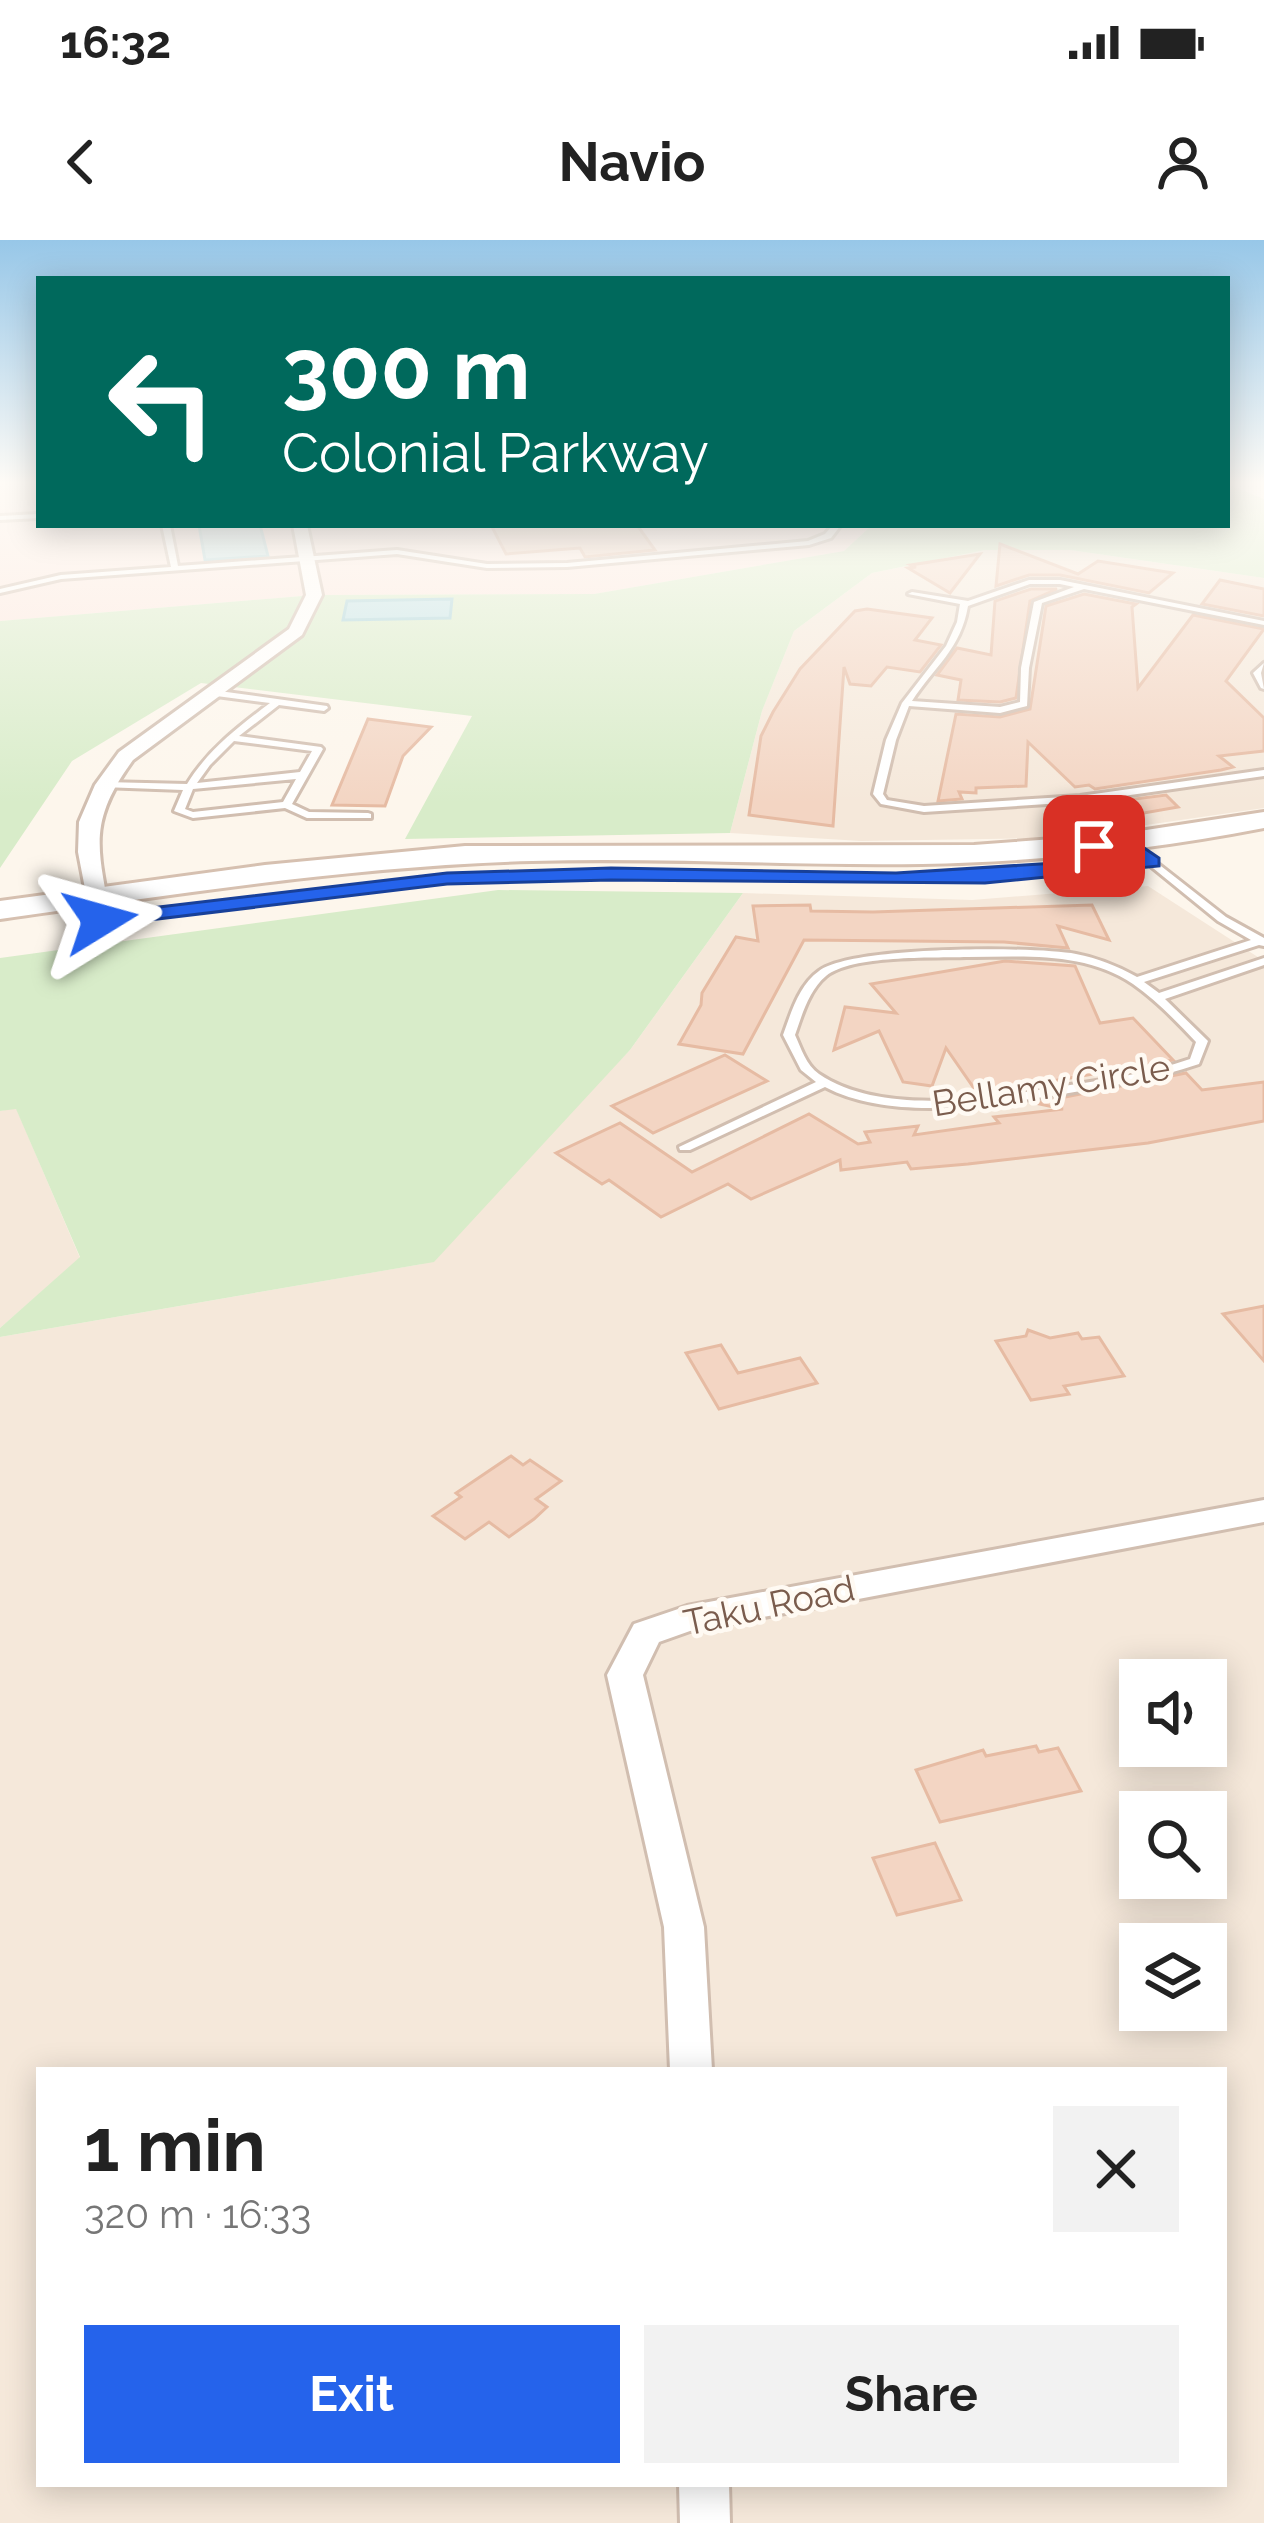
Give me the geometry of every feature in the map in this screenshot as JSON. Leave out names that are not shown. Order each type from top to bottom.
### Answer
[{"type":"street","points":[[97,909],[88,822],[105,785],[127,756],[296,632],[313,591]]},
{"type":"street","points":[[0,934],[97,909],[357,863],[610,851],[875,856],[1128,843],[1264,820]]},
{"type":"street","points":[[1128,843],[1152,862]]},
{"type":"street","points":[[0,910],[97,909],[447,878],[574,874],[963,878],[1152,862],[1264,844]]},
{"type":"street","name":"Taku Road","points":[[692,2067],[684,1927],[625,1675],[646,1634],[687,1618],[1264,1511]]},
{"type":"street","points":[[704,2487],[705,2523]]},
{"type":"lane","points":[[912,594],[967,603],[1004,591]]},
{"type":"lane","points":[[906,703],[1000,710],[1024,704],[1024,668],[1038,602],[1072,591]]},
{"type":"lane","points":[[1100,591],[1264,623]]},
{"type":"lane","points":[[967,603],[962,632],[920,677],[906,703],[882,776],[878,794],[884,802],[923,808],[1080,799],[1264,773]]},
{"type":"lane","points":[[1264,666],[1257,673],[1264,686]]},
{"type":"lane","points":[[212,694],[324,708]]},
{"type":"lane","points":[[277,702],[230,738],[187,787],[179,811],[193,815],[286,805],[307,815],[368,816]]},
{"type":"lane","points":[[230,738],[318,749],[286,805]]},
{"type":"lane","points":[[105,785],[187,787],[302,775]]},
{"type":"lane","points":[[1080,799],[1128,843]]},
{"type":"lane","points":[[1152,862],[1222,919],[1262,942]]},
{"type":"lane","points":[[1136,981],[1262,942]]},
{"type":"lane","name":"Bellamy Circle","points":[[1091,957],[1122,969],[1136,981],[1202,1041],[1195,1061],[1158,1074],[920,1106],[856,1096],[809,1074],[789,1035],[806,994],[828,968],[865,958],[1091,957]]},
{"type":"lane","name":"Bellamy Circle","points":[[1156,998],[1264,961]]},
{"type":"lane","points":[[685,1148],[826,1082]]},
{"type":"shaded area","points":[[0,591],[614,591],[314,595],[0,621]]},
{"type":"shaded area","points":[[848,591],[1264,591],[1264,808],[1056,838],[861,841],[730,833],[762,711],[794,631]]},
{"type":"shaded area","points":[[1148,886],[1264,961],[1264,2523],[0,2523],[0,1337],[422,1264],[630,1050],[743,893],[972,900]]},
{"type":"shaded area","points":[[16,1108],[80,1258],[0,1328],[0,1111]]},
{"type":"green space","points":[[848,591],[794,631],[762,711],[730,833],[405,839],[472,716],[201,683],[72,761],[0,868],[0,621],[314,595]]},
{"type":"green space","points":[[498,890],[743,893],[630,1050],[434,1262],[0,1337],[0,1328],[80,1257],[16,1109],[0,1111],[0,958]]},
{"type":"water","points":[[452,599],[450,618],[343,620],[347,601]]},
{"type":"building","points":[[1026,591],[1054,591],[1030,601],[1016,698],[958,700],[961,680],[937,675],[957,648],[991,655],[995,601]]},
{"type":"building","points":[[1212,591],[1264,591],[1264,616],[1202,604]]},
{"type":"building","points":[[1084,594],[1136,604],[1132,607],[1138,688],[1193,615],[1264,629],[1226,681],[1264,718],[1264,751],[1219,756],[1233,767],[1221,770],[1095,789],[1075,787],[1028,742],[1026,786],[976,788],[976,793],[959,792],[962,799],[938,801],[956,714],[1000,717],[1030,709],[1046,606]]},
{"type":"building","points":[[855,611],[932,618],[915,640],[941,645],[920,672],[887,667],[871,686],[850,684],[844,667],[833,826],[749,815],[761,736],[773,712],[800,669]]},
{"type":"building","points":[[368,719],[431,727],[403,756],[385,806],[332,805]]},
{"type":"building","points":[[1166,795],[1178,807],[1127,816],[1111,802]]},
{"type":"building","points":[[810,905],[811,911],[873,912],[1092,905],[1109,940],[1058,926],[1068,948],[1004,942],[804,940],[743,1054],[679,1044],[701,1005],[702,993],[736,937],[758,941],[753,906]]},
{"type":"building","points":[[1005,961],[1075,966],[1100,1023],[1133,1018],[1173,1060],[978,1094],[946,1048],[932,1086],[903,1082],[879,1031],[834,1050],[845,1007],[896,1013],[871,984]]},
{"type":"building","points":[[725,1055],[767,1081],[653,1133],[612,1106]]},
{"type":"building","points":[[1186,1073],[1202,1090],[1264,1082],[1264,1121],[1148,1143],[968,1164],[911,1169],[907,1162],[841,1170],[840,1160],[751,1199],[728,1184],[661,1217],[609,1180],[602,1184],[556,1153],[620,1123],[692,1172],[809,1114],[858,1144],[870,1142],[865,1132],[918,1126],[914,1135],[999,1123],[994,1117],[1063,1109],[1035,1103]]},
{"type":"building","points":[[1264,1306],[1264,1361],[1223,1314]]},
{"type":"building","points":[[1028,1330],[1050,1338],[1078,1333],[1082,1339],[1099,1337],[1124,1376],[1064,1386],[1069,1394],[1031,1400],[996,1341],[1026,1336]]},
{"type":"building","points":[[721,1345],[738,1373],[800,1358],[817,1383],[719,1409],[686,1353]]},
{"type":"building","points":[[511,1456],[523,1465],[530,1460],[561,1481],[536,1499],[547,1507],[534,1519],[509,1537],[489,1522],[465,1539],[433,1516],[461,1497],[456,1493]]},
{"type":"building","points":[[1036,1746],[1039,1752],[1058,1748],[1081,1791],[940,1822],[916,1770],[983,1750],[986,1756]]},
{"type":"building","points":[[935,1843],[961,1900],[897,1915],[873,1858]]},
{"type":"route","points":[[100,920],[447,878],[537,874],[985,877],[1152,862],[1128,843],[1094,846]]}]
